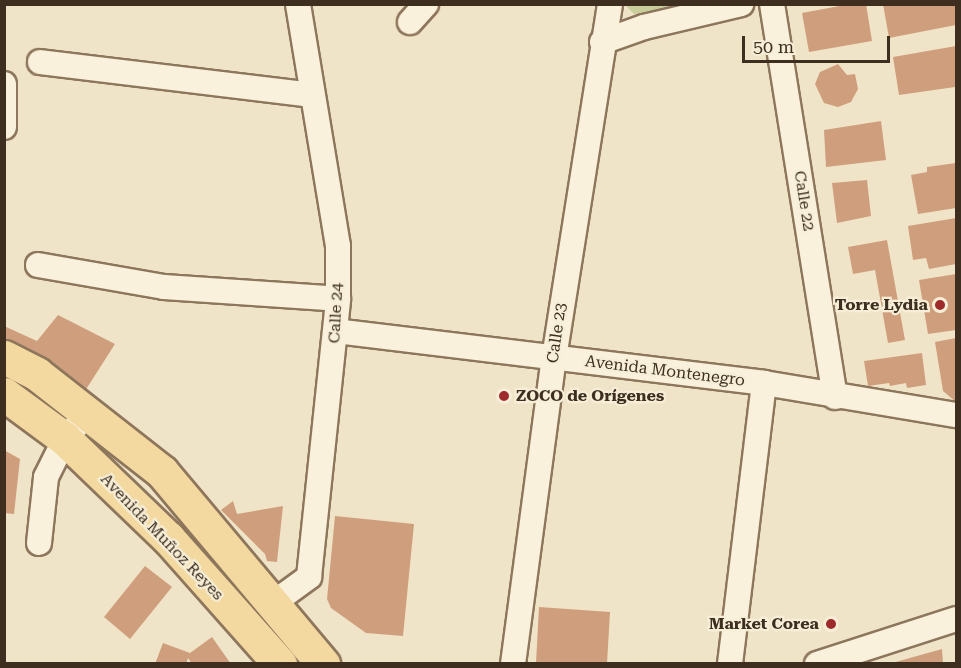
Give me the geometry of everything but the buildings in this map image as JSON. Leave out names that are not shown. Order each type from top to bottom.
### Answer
[{"type":"main road","points":[[4,357],[38,374],[162,472],[323,663]]},
{"type":"main road","name":"Avenida Muñoz Reyes","points":[[4,394],[65,439],[168,538],[280,663]]},
{"type":"main road","points":[[244,623],[272,604]]},
{"type":"street","name":"Calle 24","points":[[272,604],[309,577],[338,299],[338,246],[310,95],[298,4]]},
{"type":"street","name":"Calle 23","points":[[513,663],[554,358],[602,42],[610,4]]},
{"type":"street","points":[[602,42],[644,27],[741,4]]},
{"type":"street","name":"Calle 22","points":[[772,4],[835,397]]},
{"type":"street","points":[[40,62],[310,95]]},
{"type":"street","points":[[4,84],[4,126]]},
{"type":"street","points":[[38,265],[164,287],[338,299]]},
{"type":"street","name":"Avenida Montenegro","points":[[336,332],[764,383],[835,397],[957,415]]},
{"type":"street","points":[[730,663],[764,383]]},
{"type":"street","points":[[39,543],[46,477],[65,439],[88,413]]},
{"type":"street","points":[[817,663],[957,619]]},
{"type":"green space","points":[[625,5],[683,5],[634,14]]},
{"type":"place","name":"Torre Lydia","points":[[940,305]]},
{"type":"place","name":"ZOCO de Orígenes","points":[[504,396]]},
{"type":"place","name":"Market Corea","points":[[831,624]]}]
